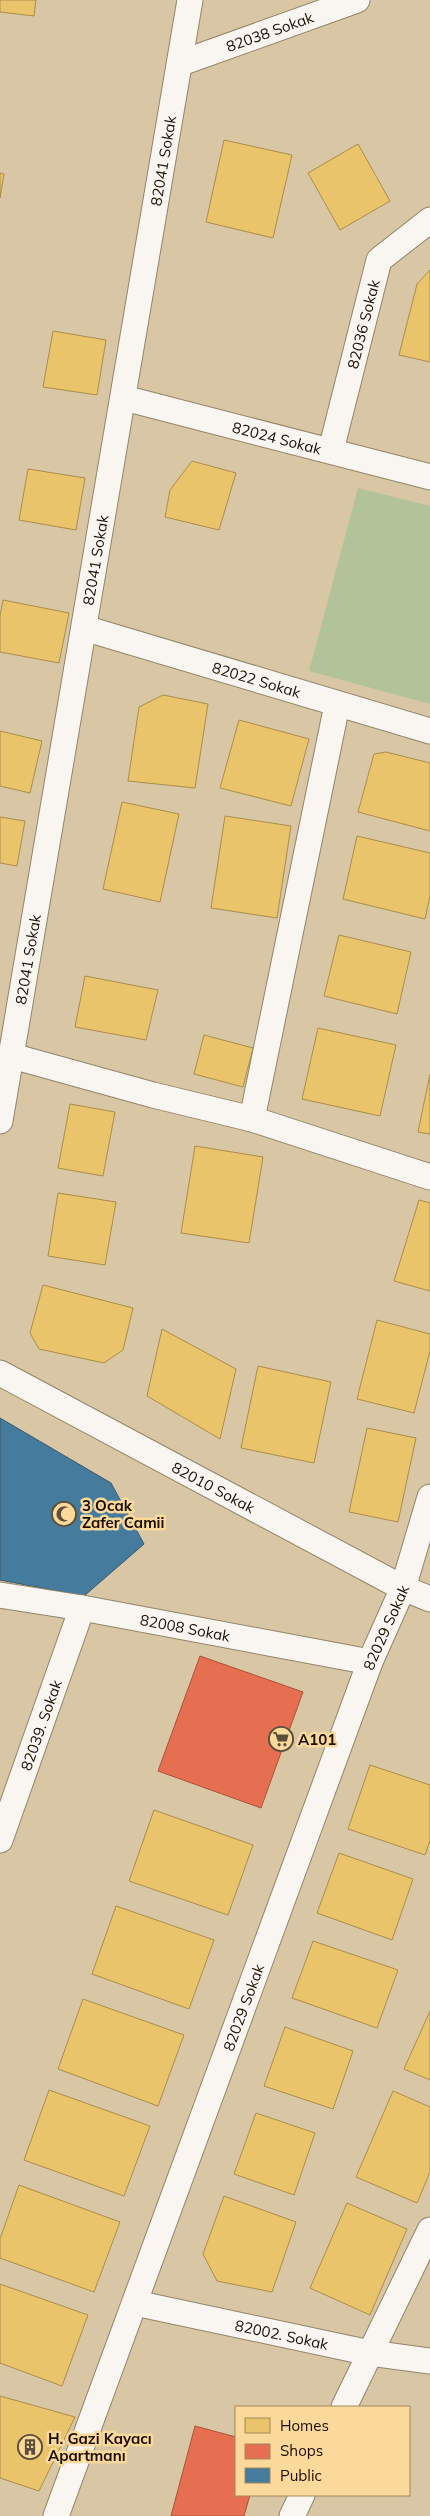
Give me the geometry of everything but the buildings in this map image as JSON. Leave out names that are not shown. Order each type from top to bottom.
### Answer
[{"type":"street","name":"82041 Sokak","points":[[0,1121],[181,63],[190,0]]},
{"type":"street","name":"82038 Sokak","points":[[181,63],[357,0]]},
{"type":"street","name":"82036 Sokak","points":[[331,450],[379,260],[430,220]]},
{"type":"street","name":"82024 Sokak","points":[[124,398],[430,477]]},
{"type":"street","name":"82022 Sokak","points":[[84,628],[337,706],[430,731]]},
{"type":"street","points":[[252,1119],[337,706]]},
{"type":"street","points":[[12,1056],[153,1095],[252,1119],[430,1177]]},
{"type":"street","name":"82010 Sokak","points":[[0,1373],[403,1588],[430,1599]]},
{"type":"street","name":"82029 Sokak","points":[[56,2516],[370,1662],[403,1588],[430,1497]]},
{"type":"street","name":"82008 Sokak","points":[[0,1596],[82,1608],[370,1662]]},
{"type":"street","name":"82039. Sokak","points":[[0,1840],[82,1608]]},
{"type":"street","points":[[344,2406],[430,2230]]},
{"type":"street","name":"82002. Sokak","points":[[135,2303],[370,2353],[430,2361]]},
{"type":"street","points":[[292,2516],[302,2496]]},
{"type":"green space","points":[[358,488],[430,506],[430,704],[309,671]]},
{"type":"place","name":"3 Ocak Zafer Camii","points":[[64,1514]]},
{"type":"place","name":"A101","points":[[281,1739]]},
{"type":"place","name":"H. Gazi Kayacı Apartmanı","points":[[30,2447]]}]
